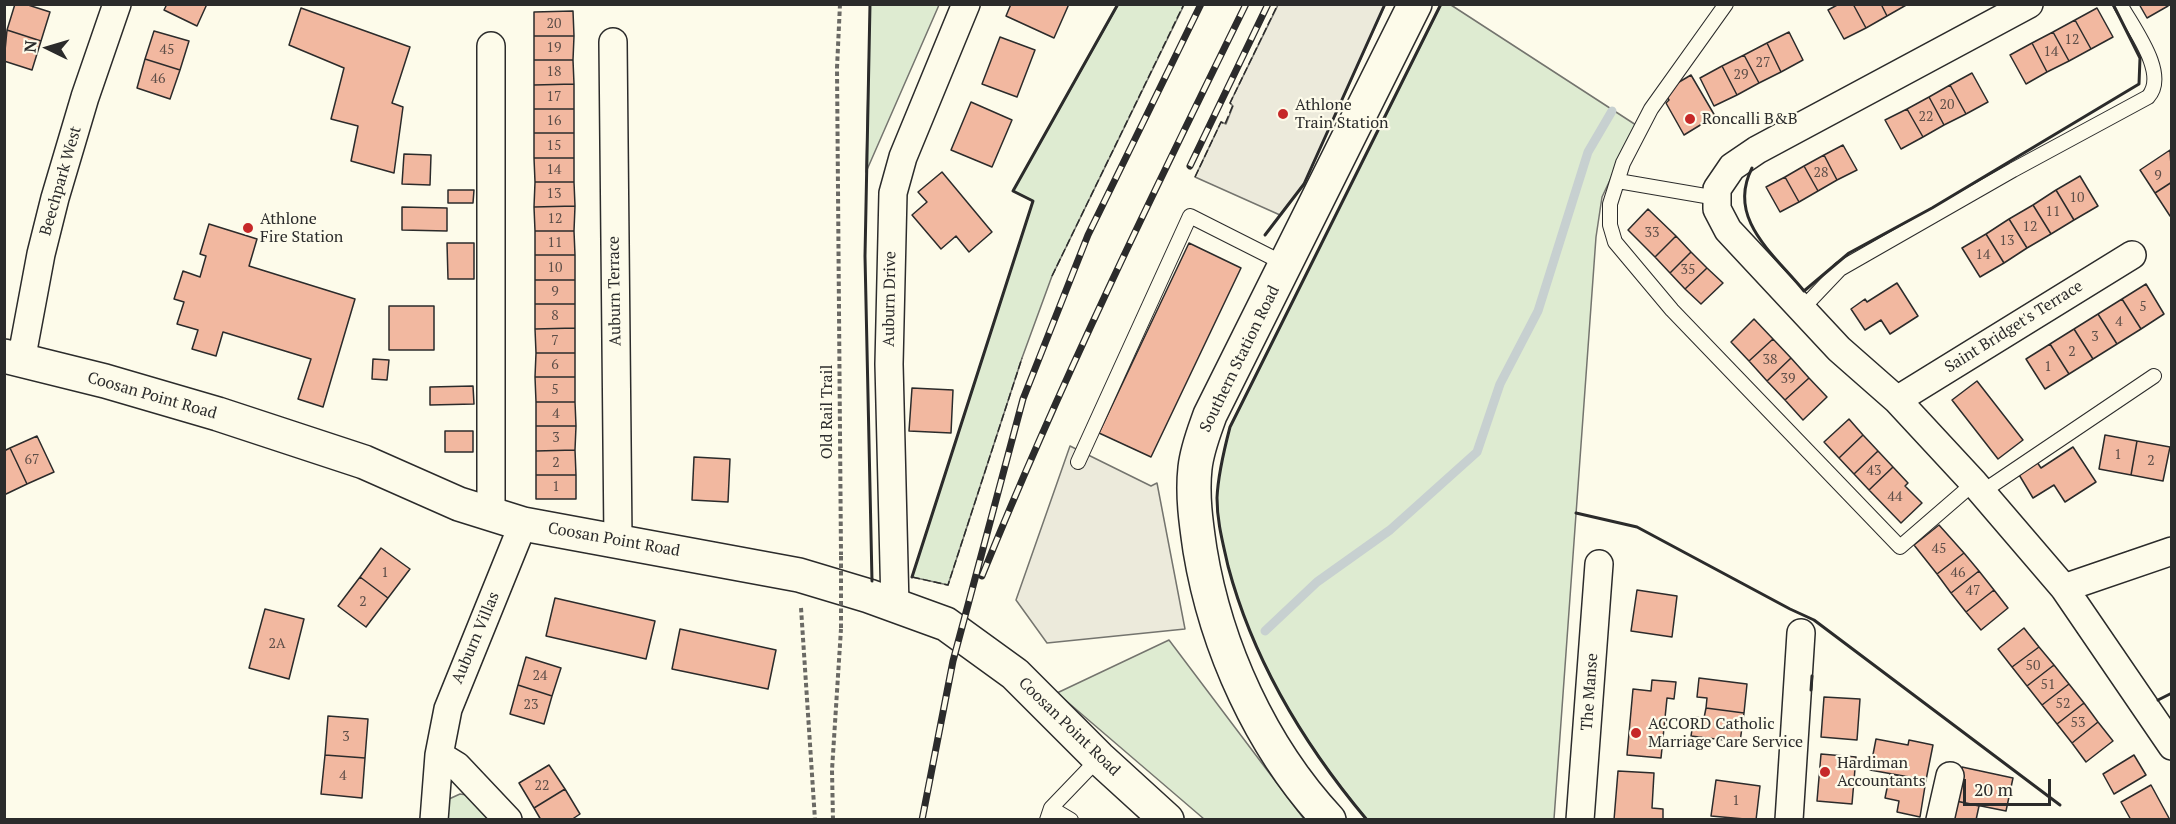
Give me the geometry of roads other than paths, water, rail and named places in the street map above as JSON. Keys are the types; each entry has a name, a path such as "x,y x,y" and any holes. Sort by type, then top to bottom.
{"street":[{"name":"Beechpark West","path":"13,359 55,198 85,97 117,4"},
{"name":"Auburn Drive","path":"895,606 889,364 893,193 903,157 966,4"},
{"name":"Southern Station Road","path":"1329,819 1290,769 1251,706 1234,672 1219,631 1206,584 1194,492 1199,445 1210,415 1415,4"},
{"path":"2029,4 1757,150 1732,167 1722,179 1717,198 1717,209 1728,230 1801,310 1839,350 1897,400 1978,487 2064,588 2172,746"},
{"name":"Auburn Terrace","path":"613,42 618,540"},
{"path":"491,46 491,515"},
{"name":"Saint Bridget's Terrace","path":"1897,400 2132,255"},
{"name":"Coosan Point Road","path":"13,359 173,401 364,462 491,515 523,524 799,575 869,596 951,626 1015,674 1099,758 1167,819"},
{"name":"Auburn Villas","path":"434,819 438,755 455,687 515,548 523,524"},
{"path":"2064,588 2172,551"},
{"name":"The Manse","path":"1580,819 1599,564"},
{"path":"1789,819 1801,633"},
{"path":"438,755 457,766 508,819"},
{"path":"1940,819 1950,776"}],"lane":[{"path":"1726,4 1651,109 1623,163 1610,210 1610,225 1615,242 1672,310 1900,547 1978,487 2154,376"},
{"path":"1801,310 1840,269 2013,170 2148,97 2154,90 2156,76 2152,63 2120,4"},
{"path":"1618,181 1717,198"},
{"path":"1078,462 1190,216 1285,264"},
{"path":"1071,819 1049,814 1099,758"}],"waterway":[{"path":"1265,631 1317,582 1390,530 1477,452 1500,384 1538,311 1588,152 1612,111"}],"railway":[{"path":"922,820 953,661 1023,399 1088,235 1201,4"},
{"path":"982,576 1076,359 1142,217 1246,4"},
{"path":"1190,166 1268,4"}],"place":[{"name":"Athlone Train Station","path":"1283,114"},
{"name":"Roncalli B&B","path":"1690,119"},
{"name":"Athlone Fire Station","path":"248,228"},
{"name":"ACCORD Catholic Marriage Care Service","path":"1636,733"},
{"name":"Hardiman Accountants","path":"1825,772"}]}
